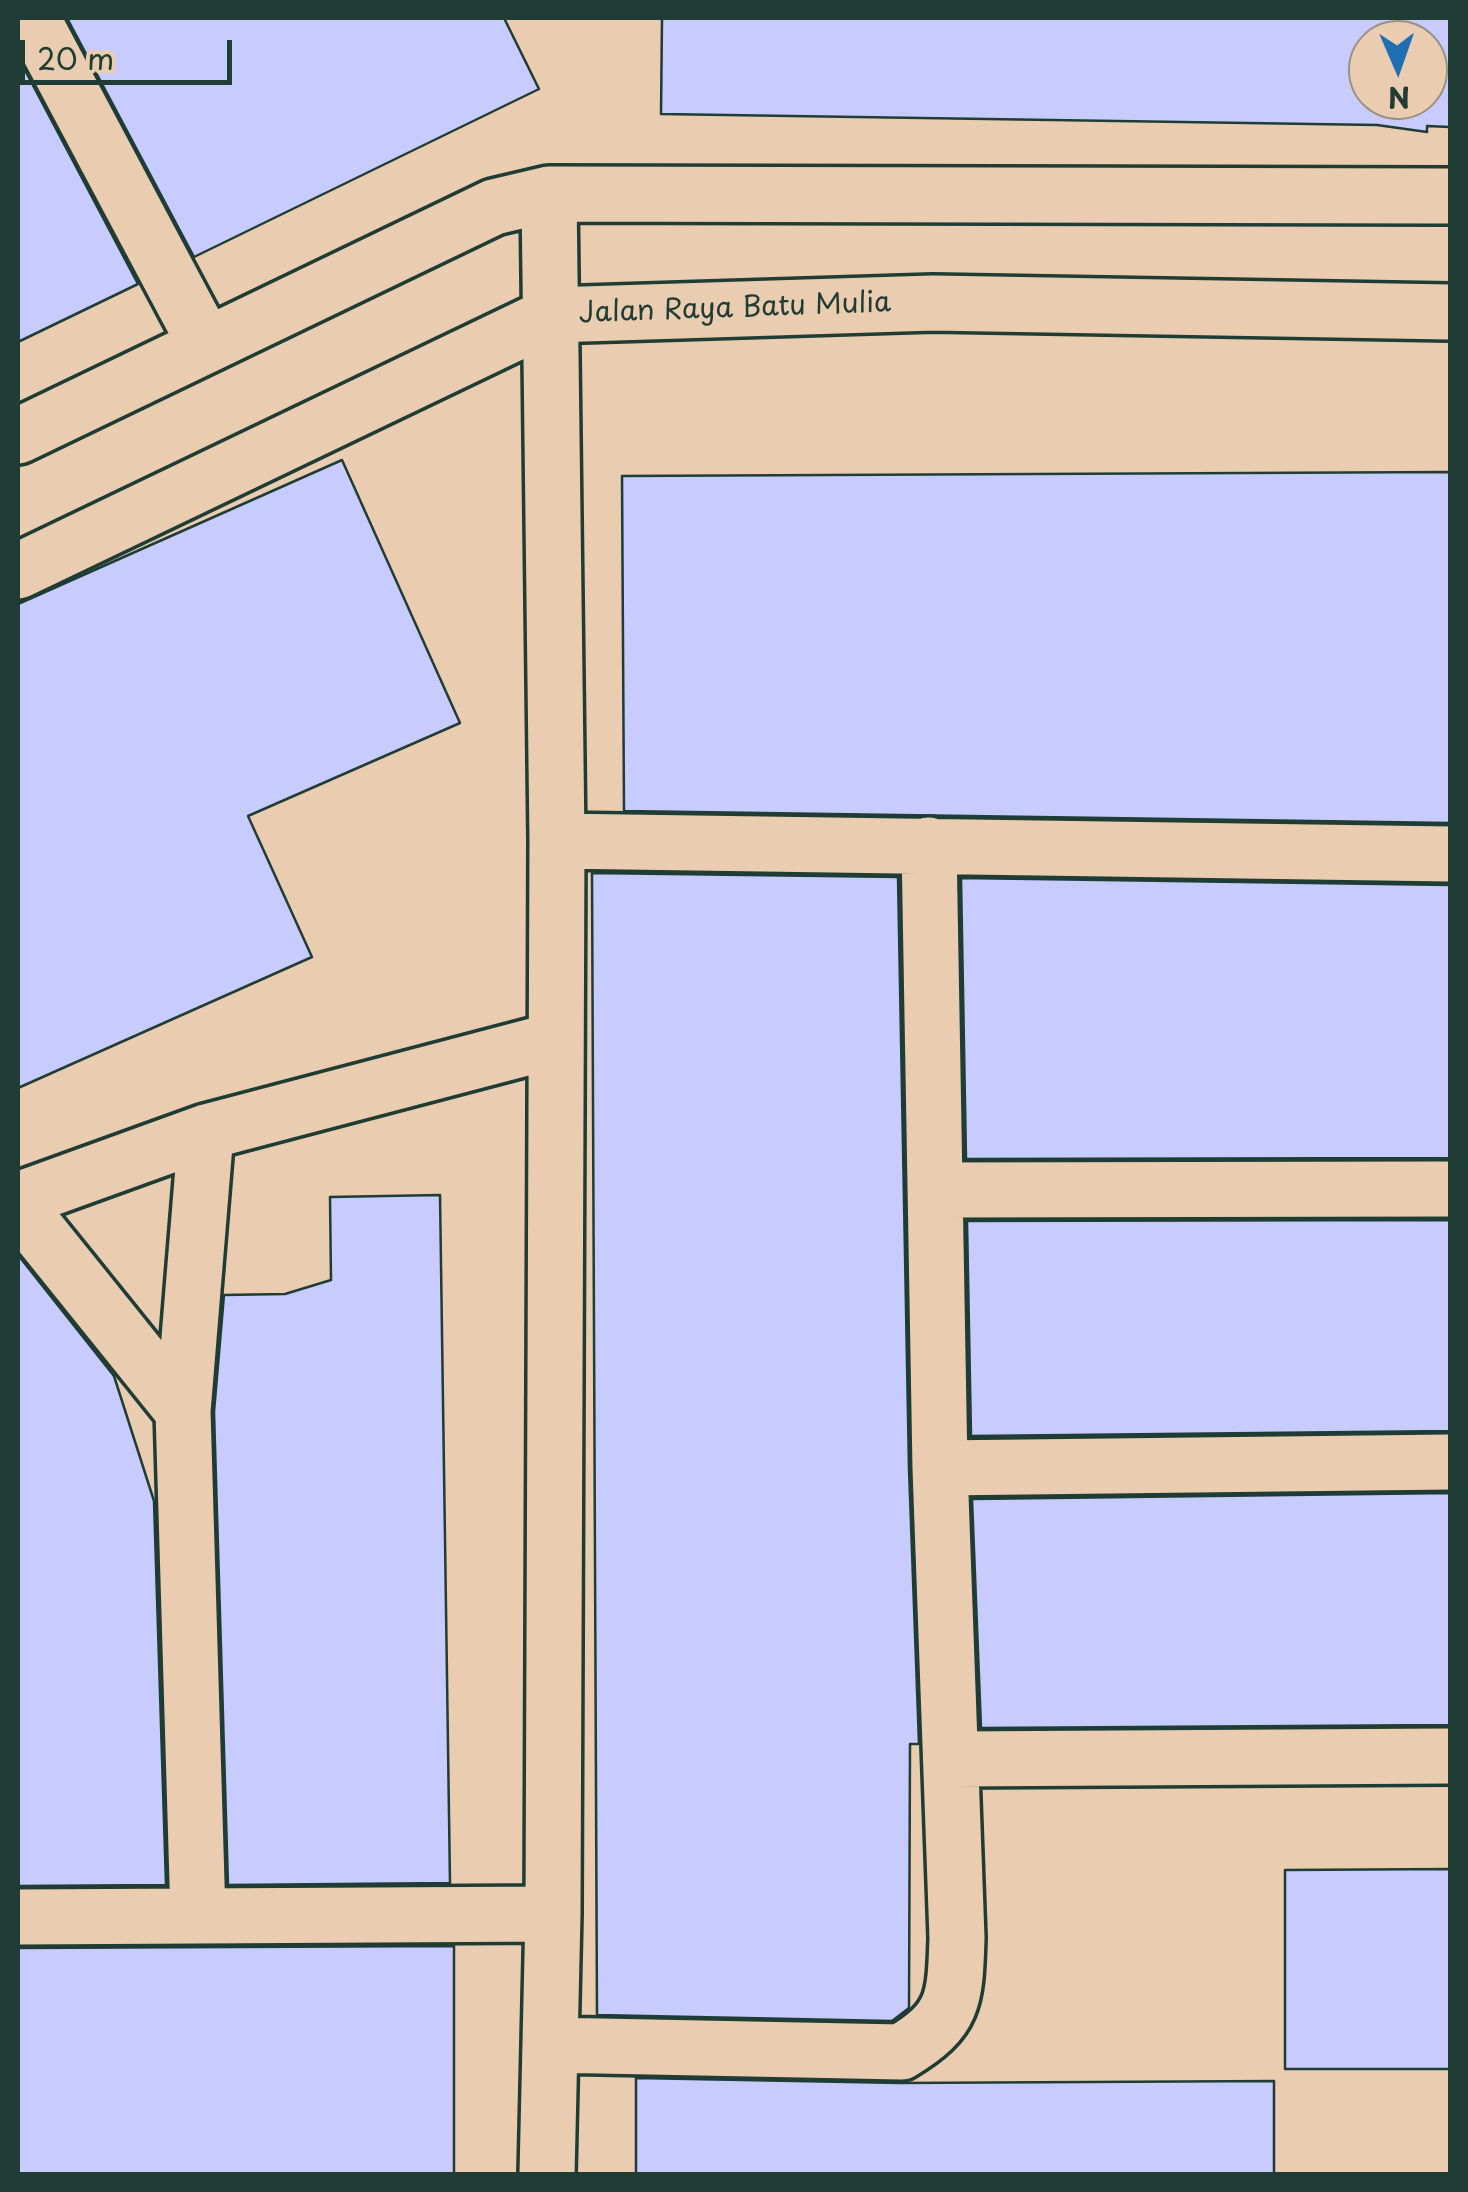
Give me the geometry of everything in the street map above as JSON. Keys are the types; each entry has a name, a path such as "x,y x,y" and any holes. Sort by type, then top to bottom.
{"street":[{"path":"32,18 206,345"},
{"path":"548,2174 554,1914 557,841 549,194"},
{"path":"18,436 494,207 549,194 1450,196"},
{"name":"Jalan Raya Batu Mulia","path":"18,571 552,315 933,303 1450,312"},
{"path":"557,841 1450,854"},
{"path":"550,2044 900,2052 930,2035 945,2016 956,1980 953,1759 940,1468 929,845"},
{"path":"183,1411 18,1203 206,1132 556,1040"},
{"path":"198,1916 183,1411 206,1132"},
{"path":"935,1190 1450,1189"},
{"path":"940,1468 1450,1462"},
{"path":"953,1759 1450,1756"},
{"path":"18,1917 554,1914"}],"building":[{"path":"67,18 504,18 539,89 194,257"},
{"path":"662,18 1450,18 1450,127 1427,126 1427,132 1377,125 661,114"},
{"path":"18,57 138,284 18,342"},
{"path":"342,460 460,723 248,816 312,957 18,1088 18,604"},
{"path":"1450,472 1450,823 624,811 622,476"},
{"path":"592,873 898,877 909,1469 919,1744 910,1744 909,2008 892,2021 597,2015"},
{"path":"961,878 1450,885 1450,1158 966,1159"},
{"path":"440,1195 450,1883 228,1885 214,1412 224,1295 285,1294 331,1280 330,1197"},
{"path":"1450,1220 1450,1431 971,1436 967,1221"},
{"path":"18,1255 114,1376 154,1501 166,1885 18,1886"},
{"path":"1450,1493 1450,1725 981,1728 972,1499"},
{"path":"1450,1869 1450,2069 1285,2069 1285,1870"},
{"path":"454,1946 454,2174 18,2174 18,1948"},
{"path":"636,2078 900,2083 1274,2081 1274,2174 636,2174"}]}
